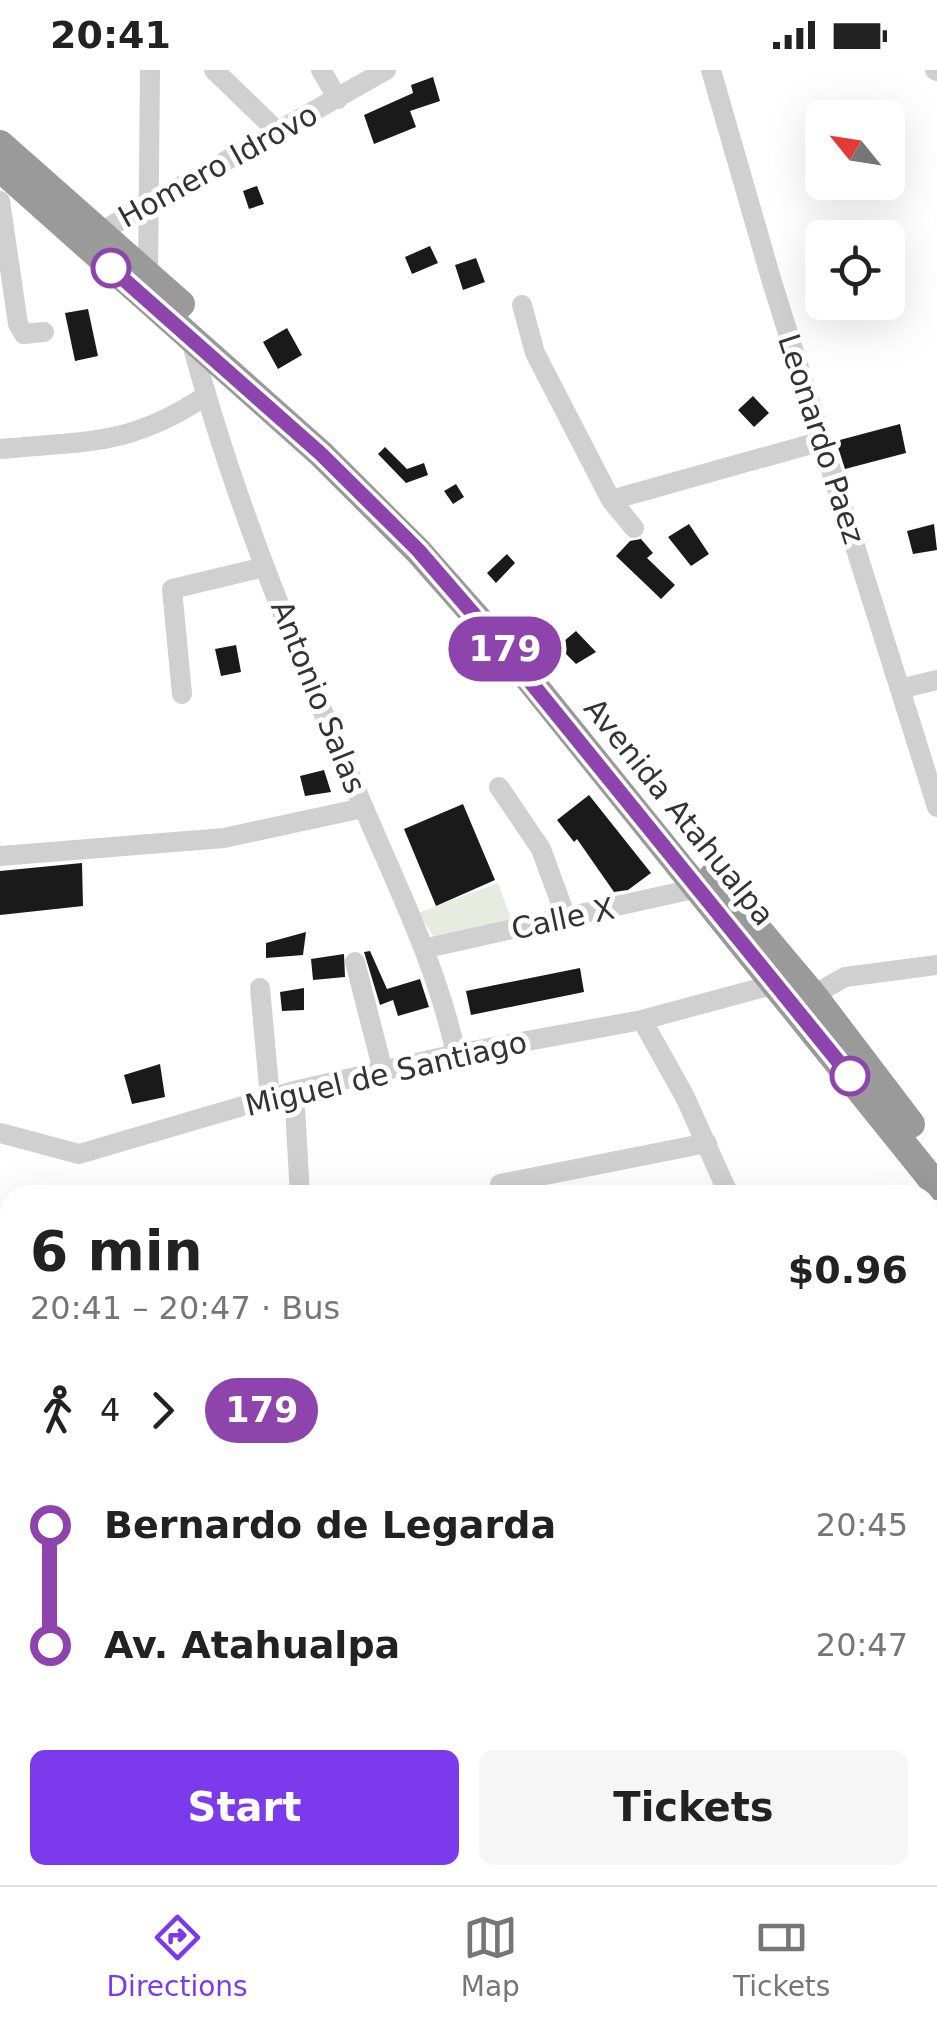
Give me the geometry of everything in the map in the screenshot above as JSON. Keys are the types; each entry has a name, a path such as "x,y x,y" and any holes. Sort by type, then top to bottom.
{"highway":[{"name":"Avenida Atahualpa","path":"0,144 102,231 446,554 813,994 937,1156"},
{"name":"Avenida Atahualpa","path":"0,168 321,454 418,550 508,654 936,1185"}],"street":[{"path":"148,274 150,70"},
{"path":"214,70 279,133"},
{"path":"322,70 338,99"},
{"name":"Homero Idrovo","path":"102,231 386,70"},
{"name":"Leonardo Paez","path":"711,70 937,806"},
{"path":"0,202 18,324 24,334 44,332"},
{"path":"522,304 536,353 611,500 634,528"},
{"name":"Antonio Salas","path":"190,336 206,396 264,567 363,808 427,948 456,1054"},
{"path":"0,449 126,437 163,424 206,396"},
{"path":"611,500 822,441"},
{"path":"182,694 172,589 264,567"},
{"path":"900,689 937,680"},
{"path":"499,787 542,849 567,920"},
{"path":"0,856 224,838 363,808"},
{"name":"Calle X","path":"427,948 698,888"},
{"path":"355,962 382,1071"},
{"path":"813,994 845,977 937,964"},
{"name":"Miguel de Santiago","path":"0,1133 79,1154 294,1091 456,1054 642,1020 776,984"},
{"path":"260,988 270,1098"},
{"path":"642,1020 725,1185"},
{"path":"294,1091 299,1185"},
{"path":"500,1184 707,1143"}],"shaded area":[{"path":"498,883 514,927 436,940 418,913"}],"building":[{"path":"433,77 440,101 410,111 416,127 374,144 364,115 413,93 411,85"},
{"path":"257,186 264,204 249,209 243,191"},
{"path":"430,246 438,263 412,274 405,257"},
{"path":"476,258 485,282 463,290 455,265"},
{"path":"88,309 98,356 75,361 65,313"},
{"path":"287,328 302,355 278,369 263,342"},
{"path":"753,396 769,413 754,427 738,410"},
{"path":"900,424 906,453 845,469 836,441"},
{"path":"385,447 407,469 424,463 428,475 406,483 378,454"},
{"path":"456,484 464,497 453,504 444,491"},
{"path":"689,524 709,554 691,566 668,537"},
{"path":"934,524 937,550 913,554 907,531"},
{"path":"641,539 653,553 647,558 675,585 661,599 616,556 630,541"},
{"path":"507,554 515,563 496,583 487,573"},
{"path":"576,631 596,652 576,664 558,646"},
{"path":"236,645 241,672 221,676 215,649"},
{"path":"324,770 331,792 305,796 300,776"},
{"path":"589,795 651,873 628,890 614,892 577,839 574,842 557,820"},
{"path":"463,804 495,880 436,906 404,829"},
{"path":"82,863 83,906 0,915 0,871"},
{"path":"306,932 303,955 266,958 266,943"},
{"path":"370,951 387,989 420,979 429,1007 398,1016 393,1000 380,1005 364,952"},
{"path":"344,954 345,977 313,980 311,959"},
{"path":"580,968 584,992 471,1015 466,991"},
{"path":"304,988 304,1010 282,1011 280,992"},
{"path":"160,1064 165,1097 132,1104 124,1075"}],"bus line":[{"name":"179","path":"111,268 321,454 418,550 508,654 850,1076"}]}
